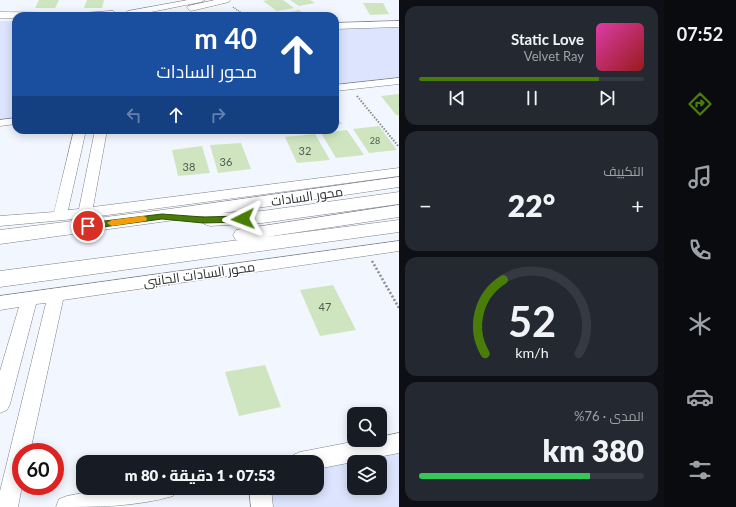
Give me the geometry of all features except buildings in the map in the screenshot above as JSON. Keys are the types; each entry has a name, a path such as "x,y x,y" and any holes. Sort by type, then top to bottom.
{"main road":[{"name":"محور السادات","path":"0,238 399,182"},
{"path":"162,216 203,220 243,219 399,198"},
{"path":"174,256 221,240 269,230 399,211"},
{"path":"0,279 399,226"}],"street":[{"path":"138,12 201,0"},
{"path":"180,12 225,0"},
{"path":"0,16 12,16"},
{"path":"0,22 12,22"},
{"path":"339,26 399,24"},
{"path":"339,87 399,81"},
{"path":"0,123 12,122"},
{"path":"60,216 79,134"},
{"path":"84,213 100,134"},
{"path":"0,221 60,216 399,172"},
{"name":"محور السادات الجانبى","path":"0,303 399,246"},
{"path":"7,507 56,295"},
{"path":"0,404 29,299"},
{"path":"324,457 399,443"},
{"path":"67,507 129,495"},
{"path":"261,495 262,507"}],"path":[{"path":"225,0 241,12"},
{"path":"349,86 399,147"},
{"path":"366,250 399,308"}],"shaded area":[{"path":"0,21 12,21 12,122 0,123"},
{"path":"399,24 399,81 339,88 339,26"},
{"path":"399,443 399,507 262,507 261,495 324,495 324,460 347,455 347,495 387,495 387,455 347,455"}],"slow traffic":[{"path":"112,223 143,219"}],"route":[{"path":"88,226 162,216 203,220 243,219"}]}
